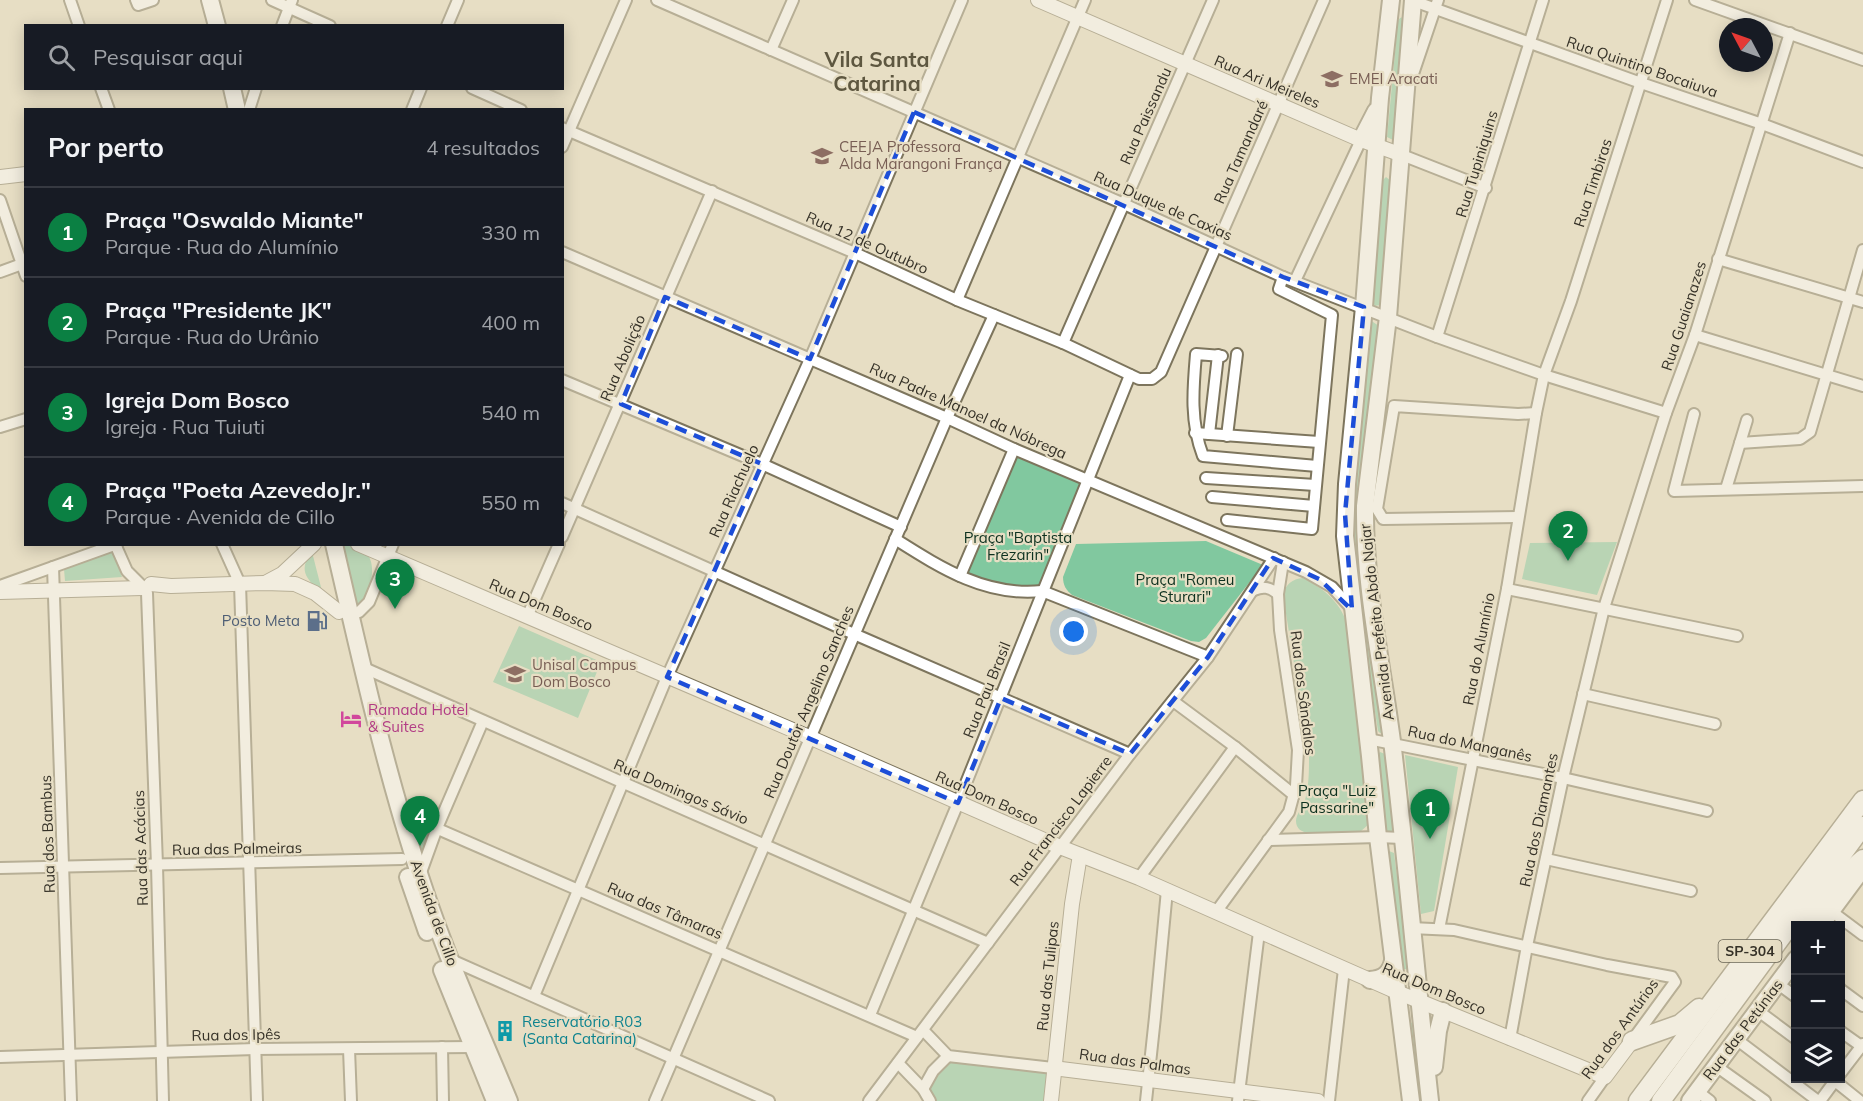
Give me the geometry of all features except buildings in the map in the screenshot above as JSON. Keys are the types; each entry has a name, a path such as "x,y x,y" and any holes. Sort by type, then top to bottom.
{"highway":[{"name":"SP-304","path":"1638,1101 1863,800"},
{"name":"SP-304","path":"1661,1101 1863,826"},
{"path":"1807,921 1839,880 1863,859"},
{"path":"1740,992 1791,940"},
{"path":"1632,1041 1680,1024 1734,973"}],"main road":[{"path":"199,0 205,24"},
{"path":"210,0 216,24"},
{"name":"Rua Ari Meireles","path":"1038,0 1369,143 1402,154"},
{"path":"1369,143 1372,120 1380,98 1391,0"},
{"name":"Avenida Prefeito Abdo Najar","path":"1413,0 1388,317 1365,506 1365,525 1371,596 1392,743 1431,1101"},
{"path":"220,90 225,108"},
{"path":"232,90 237,108"},
{"name":"Avenida Prefeito Abdo Najar","path":"1369,143 1375,172 1365,307 1344,514 1344,537 1411,1101"},
{"path":"1375,172 1385,165 1391,166 1401,174"},
{"path":"0,177 24,174"},
{"name":"Avenida de Cillo","path":"325,546 362,667 420,876 449,959 509,1101"},
{"name":"Avenida de Cillo","path":"334,546 345,613 377,768 402,860 419,911 495,1101"},
{"name":"Rua Dom Bosco","path":"369,546 390,550 527,617 809,737 1060,848 1140,878 1397,992 1605,1077"},
{"path":"265,583 282,574 310,548"},
{"path":"310,548 299,564 299,570 306,584 315,593"},
{"path":"0,588 55,590 295,584 315,593 345,613"},
{"name":"Rua das Tulipas","path":"1051,1101 1072,904 1080,855"},
{"path":"1824,921 1863,868"},
{"path":"1370,980 1386,975 1393,961"},
{"name":"Rua das Petúnias","path":"1699,1098 1716,1066 1791,965"},
{"path":"1431,1101 1437,1040 1443,1011"},
{"name":"Rua dos Antúrios","path":"1605,1077 1632,1041"},
{"name":"Rua das Palmas","path":"1053,1068 1239,1097 1318,1101"}],"street":[{"path":"70,0 78,24"},
{"path":"136,0 138,5 153,0"},
{"path":"272,0 291,4 326,24"},
{"path":"448,24 458,0"},
{"path":"566,129 626,0"},
{"name":"Rua Duque de Caxias","path":"657,0 1124,204 1295,282 1365,307 1437,338 1544,375 1666,413"},
{"path":"771,50 793,0"},
{"name":"Rua Riachuelo","path":"534,996 667,677 810,358 962,0"},
{"path":"957,300 1085,0"},
{"name":"Rua Paissandu","path":"1063,343 1213,0"},
{"name":"Rua Tamandaré","path":"1152,379 1161,372 1324,0"},
{"name":"Rua Quintino Bocaiuva","path":"1413,0 1437,5 1529,44 1762,124 1863,162"},
{"name":"Rua Tupiniquins","path":"1437,338 1486,188 1543,0"},
{"name":"Rua Timbiras","path":"1544,375 1571,300 1666,0"},
{"path":"1695,0 1863,60"},
{"path":"283,24 291,4"},
{"path":"1405,98 1437,5"},
{"name":"Rua Guaianazes","path":"1604,608 1666,413 1695,335 1790,33"},
{"path":"102,90 108,108"},
{"path":"250,108 255,90"},
{"path":"413,108 420,90"},
{"path":"476,90 517,108"},
{"name":"Rua 12 de Outubro","path":"566,129 855,253 957,300 1063,343 1139,379 1152,379"},
{"path":"1295,282 1369,143"},
{"name":"Rua Ari Meireles","path":"1402,154 1486,188"},
{"name":"Rua Abolição","path":"564,533 712,191"},
{"path":"0,200 24,270"},
{"path":"1740,443 1800,439 1810,432 1863,250"},
{"name":"Rua Padre Manoel da Nóbrega","path":"564,253 810,358 1014,449 1306,572 1332,587 1352,610"},
{"path":"1718,259 1863,302"},
{"path":"0,272 22,264"},
{"path":"1227,520 1312,529 1332,315 1279,289 1283,277"},
{"name":"Rua Doutor Angelino Sanches","path":"655,1101 766,844 809,737 994,315"},
{"path":"1695,335 1863,386"},
{"path":"1209,434 1220,356 1196,354 1192,399 1196,434 1203,456 1317,466"},
{"path":"1227,436 1237,354"},
{"name":"Rua Pau Brasil","path":"870,1015 1130,375"},
{"name":"Rua do Alumínio","path":"1439,929 1507,589 1544,375"},
{"path":"564,381 762,464 901,527"},
{"path":"1518,517 1383,519 1377,509 1394,406 1518,414 1536,413"},
{"path":"1694,414 1674,491 1863,486"},
{"path":"0,427 24,420"},
{"path":"1726,489 1747,420"},
{"path":"1196,434 1319,442"},
{"path":"960,576 1014,449"},
{"path":"1206,478 1316,485"},
{"path":"1212,497 1314,506"},
{"path":"564,504 1130,754"},
{"path":"895,539 960,576 1000,591 1027,593 1042,591 1208,657"},
{"path":"0,588 113,546"},
{"path":"116,546 123,564 141,588"},
{"path":"223,546 240,584 257,1101"},
{"path":"527,617 558,546"},
{"path":"345,613 359,612 369,602 390,550"},
{"name":"Rua Francisco Lapierre","path":"869,1101 1130,754 1208,657 1254,590 1278,560"},
{"name":"Rua dos Sândalos","path":"1216,912 1289,812 1294,795 1298,750 1280,630 1278,560"},
{"name":"Rua dos Bambus","path":"54,567 71,1101"},
{"path":"1254,590 1264,587 1278,590 1291,574 1306,572"},
{"name":"Rua das Acácias","path":"141,588 158,865 163,1101"},
{"path":"1507,589 1737,636"},
{"name":"Rua dos Diamantes","path":"1510,1039 1527,946 1563,778 1604,608"},
{"name":"Rua Domingos Sávio","path":"362,667 988,944"},
{"path":"1583,694 1715,724"},
{"path":"1173,701 1294,795"},
{"path":"420,876 437,828 483,721"},
{"name":"Rua do Manganês","path":"1368,739 1563,778 1707,811"},
{"path":"1140,878 1235,747"},
{"name":"Rua das Tâmaras","path":"401,813 870,1015 920,1034"},
{"path":"1268,840 1402,838"},
{"path":"1546,859 1691,891"},
{"name":"Rua das Palmeiras","path":"0,868 402,860"},
{"path":"1146,1101 1167,890"},
{"path":"1831,911 1863,935"},
{"path":"1411,928 1481,935 1527,946"},
{"path":"1239,1097 1241,1065 1248,1030 1260,932"},
{"name":"Rua dos Antúrios","path":"1527,946 1607,965 1672,977 1674,982 1672,986 1632,1041"},
{"path":"449,959 769,1101"},
{"path":"1329,1101 1344,969"},
{"path":"462,991 473,974 481,973"},
{"path":"1777,983 1791,993"},
{"path":"1845,993 1863,1006"},
{"path":"1757,1010 1791,1035"},
{"path":"920,1034 948,1056 933,1071 923,1089"},
{"path":"1845,1034 1862,1045 1845,1068"},
{"path":"1736,1039 1819,1101 1833,1083"},
{"path":"442,1047 443,1101"},
{"name":"Rua dos Ipês","path":"0,1057 255,1049 472,1047"},
{"path":"349,1049 351,1101"},
{"name":"Rua das Palmas","path":"948,1056 1053,1068"},
{"path":"898,1063 923,1089 930,1101"},
{"path":"1716,1066 1765,1101"},
{"name":"Rua dos Antúrios","path":"1588,1101 1605,1077"},
{"path":"1845,1083 1860,1101"}],"highlighted area":[{"path":"914,112 1283,277 1364,307 1345,514 1352,610 1319,579 1273,558 1208,657 1130,754 1001,698 958,803 667,677 762,464 621,404 665,297 810,359"}],"green space":[{"path":"1403,17 1406,19 1397,142 1387,137 1398,21"},
{"path":"1386,177 1392,182 1382,302 1375,306 1371,300 1382,181"},
{"path":"1370,320 1379,326 1360,521 1384,732 1380,733 1360,614 1351,524"},
{"name":"Praça \"Baptista Frezarin\"","path":"1017,455 1083,481 1039,587 1001,587 967,575"},
{"name":"Praça \"Romeu Sturari\"","path":"1206,541 1263,565 1206,638 1199,642 1191,641 1072,595 1064,585 1063,577 1076,544"},
{"path":"1617,542 1597,595 1522,579 1530,543"},
{"path":"337,546 361,549 370,558 372,565 368,594 361,603 353,607"},
{"path":"113,551 122,577 65,581 64,569"},
{"path":"312,552 323,595 306,575 305,565"},
{"name":"Praça \"Luiz Passarine\"","path":"1303,578 1330,596 1340,608 1347,623 1370,823 1360,832 1308,833 1300,830 1296,824 1306,795 1309,757 1283,595 1290,583"},
{"path":"519,626 601,662 578,718 493,682"},
{"path":"1380,752 1385,754 1394,829 1392,832 1386,829 1378,755"},
{"path":"1405,755 1458,767 1434,911 1421,914"},
{"path":"407,822 432,829 418,862"},
{"path":"1389,851 1394,853 1397,876 1403,894 1412,970 1404,969"},
{"path":"1409,1022 1416,1024 1423,1101 1417,1101"},
{"path":"948,1056 1053,1068 1050,1101 932,1101 931,1083"}],"place":[{"name":"EMEI Aracati","path":"1332,79"},
{"name":"CEEJA Professora Alda Marangoni França","path":"822,156"},
{"name":"Praça \"Presidente JK\"","path":"1568,561"},
{"name":"Igreja Dom Bosco","path":"395,609"},
{"name":"Posto Meta","path":"317,621"},
{"name":"Unisal Campus Dom Bosco","path":"515,674"},
{"name":"Ramada Hotel & Suites","path":"351,719"},
{"name":"Praça \"Oswaldo Miante\"","path":"1430,839"},
{"name":"Praça \"Poeta AzevedoJr.\"","path":"420,846"},
{"name":"Reservatório R03 (Santa Catarina)","path":"505,1031"}],"district":[{"name":"Vila Santa Catarina","path":"877,72"}]}
